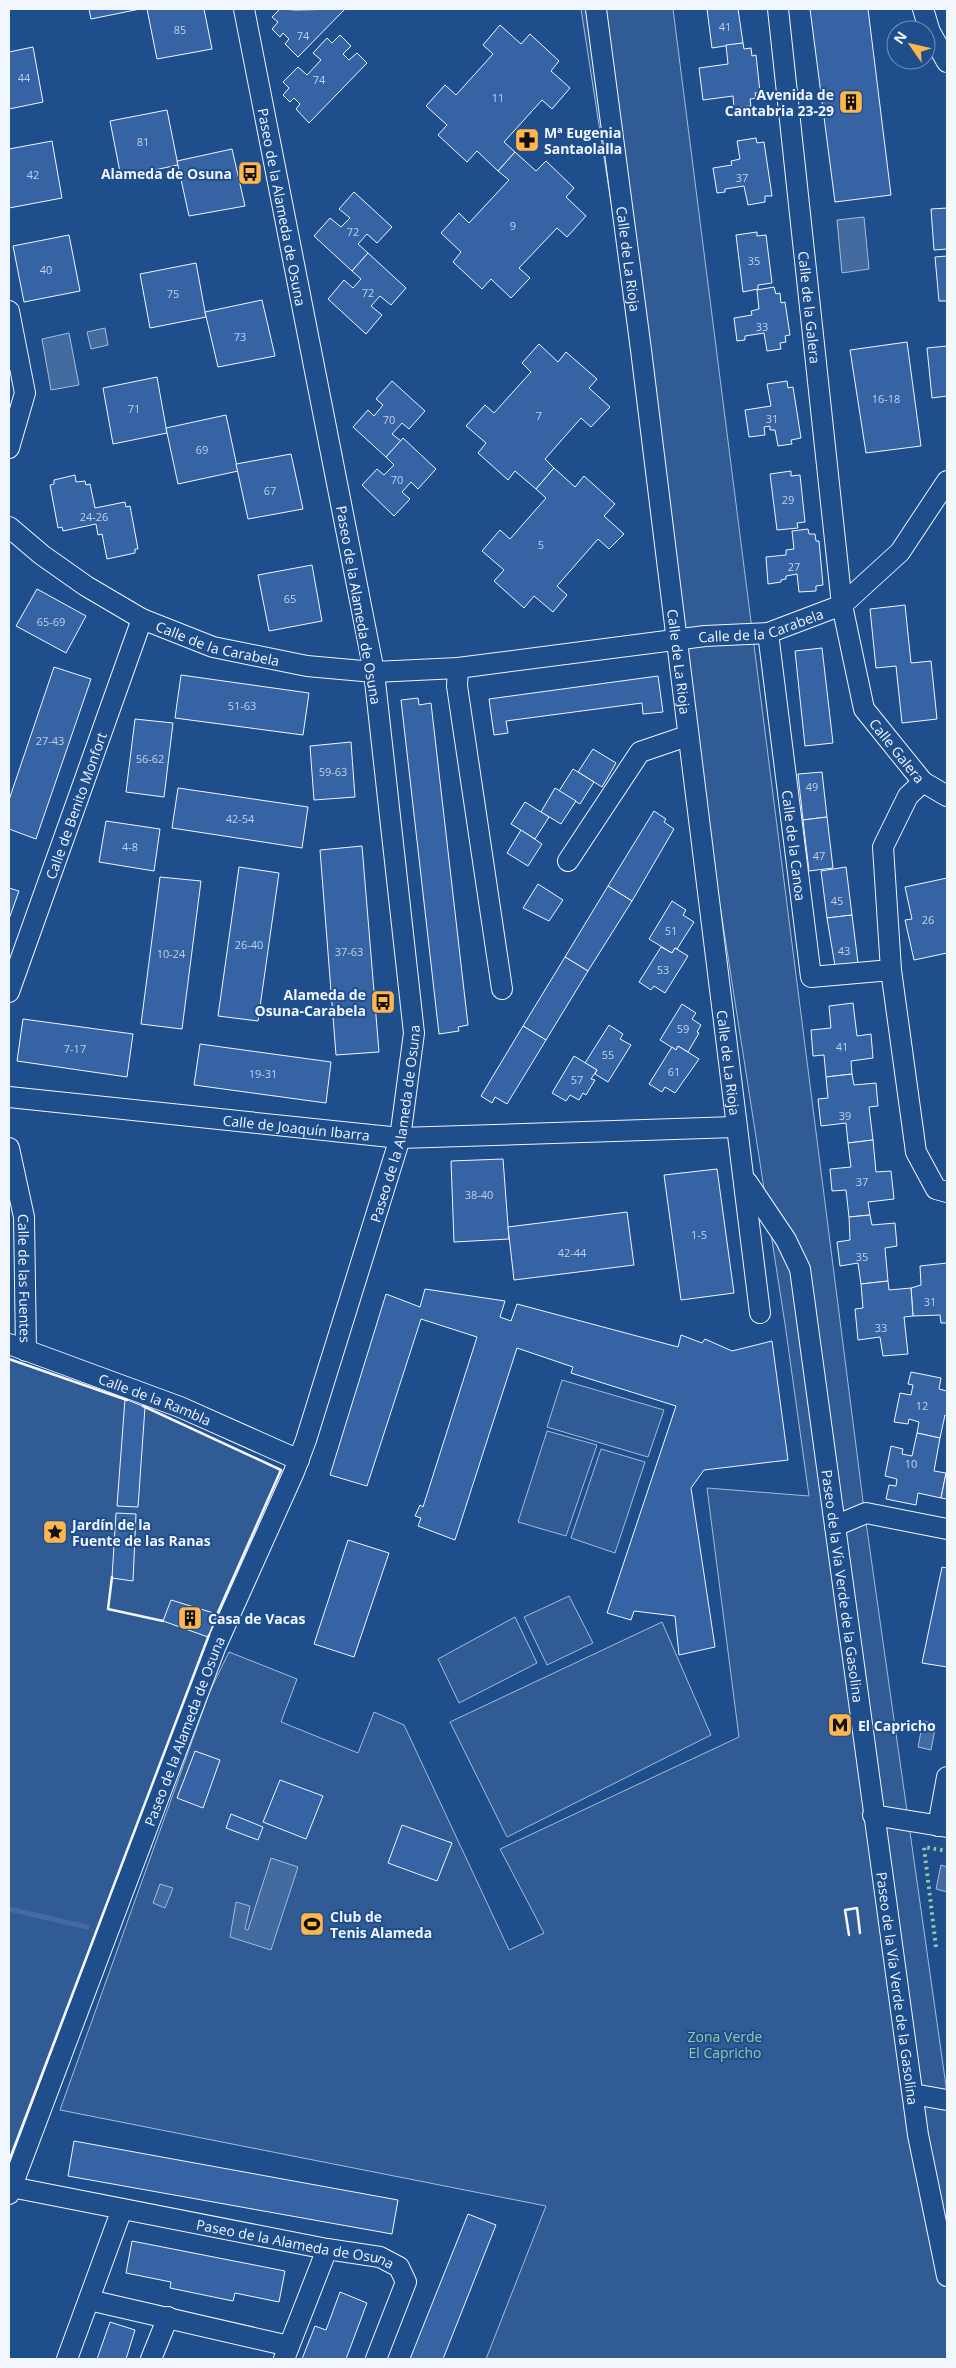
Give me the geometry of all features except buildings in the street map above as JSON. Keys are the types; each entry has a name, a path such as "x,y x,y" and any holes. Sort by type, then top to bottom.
{"street":[{"name":"Paseo de la Alameda de Osuna","path":"244,9 374,672 414,1033 400,1138 298,1460 215,1648 10,2190 122,2209 327,2249 380,2257 399,2266 406,2282 376,2359"},
{"name":"Calle de La Rioja","path":"596,9 642,359 687,736 715,947 735,1127 744,1178 760,1313"},
{"name":"Calle de la Galera","path":"778,9 842,605"},
{"path":"923,9 930,32 947,62"},
{"path":"9,311 25,393 9,448"},
{"name":"Calle de la Carabela","path":"9,526 42,555 86,586 142,618 213,647 307,666 374,672 458,668 676,640 768,633 842,605 900,552 947,481"},
{"name":"Calle Galera","path":"842,605 864,709 923,782 947,796"},
{"name":"Calle de Benito Monfort","path":"9,992 142,618"},
{"name":"Calle de la Canoa","path":"768,633 811,977 891,970"},
{"path":"458,668 457,686 502,989"},
{"path":"568,861 640,752 687,736"},
{"path":"923,782 908,796 883,847 891,970 916,1152 936,1189 947,1192"},
{"name":"Calle de Joaquín Ibarra","path":"9,1096 400,1138 735,1127"},
{"name":"Calle de las Fuentes","path":"9,1148 24,1217 18,1347"},
{"name":"Paseo de la Vía Verde de la Gasolina","path":"744,1178 786,1240 800,1269 918,2135 947,2276"},
{"name":"Calle de la Rambla","path":"18,1347 180,1407 298,1460"},
{"path":"835,1526 866,1513 947,1529"},
{"path":"873,1815 943,1827 947,1777"},
{"path":"913,2094 947,2100"},
{"path":"67,2359 122,2209"},
{"path":"89,2300 168,2317 287,2352 327,2249"},
{"path":"151,2359 168,2317"}],"green space":[{"name":"Zona Verde El Capricho","path":"581,9 673,9 863,1501 947,2093 947,2359 486,2359 546,2206 60,2110 210,1691 229,1652 297,1679 281,1722 358,1753 374,1712 404,1725 509,1950 544,1933 500,1849 739,1737 707,1488 809,1496 785,1324"},
{"path":"9,1359 140,1405 281,1470 208,1637 9,2161"},
{"path":"562,1380 664,1410 648,1457 547,1427"},
{"path":"547,1431 597,1445 566,1536 518,1522"},
{"path":"601,1449 645,1462 615,1553 571,1538"},
{"path":"569,1596 593,1643 547,1665 524,1617"},
{"path":"515,1617 537,1663 459,1703 438,1659"},
{"path":"662,1622 711,1735 507,1837 450,1722"}],"shaded area":[{"path":"864,217 869,269 842,273 837,220"},
{"path":"105,328 108,345 91,349 87,332"},
{"path":"69,333 79,385 51,390 42,339"},
{"path":"923,1721 936,1724 931,1750 918,1747"},
{"path":"271,1858 298,1867 271,1950 230,1937 236,1902 250,1906 245,1929 248,1930"},
{"path":"941,1865 947,1867 947,1892 936,1889"},
{"path":"160,1884 173,1888 165,1908 153,1903"}],"waterway":[{"path":"9,1909 87,1927"}],"hedge":[{"path":"936,1947 924,1847 947,1851"}],"wall":[{"path":"9,1359 127,1400"},
{"path":"143,1406 281,1470 216,1617"},
{"path":"112,1577 108,1609 163,1621"},
{"path":"9,2161 209,1635"},
{"path":"849,1935 845,1910 857,1908 860,1933"}],"place":[{"name":"Avenida de Cantabria 23-29","path":"851,102"},
{"name":"Mª Eugenia Santaolalla","path":"527,140"},
{"name":"Alameda de Osuna","path":"250,173"},
{"name":"Alameda de Osuna-Carabela","path":"383,1002"},
{"name":"Jardín de la Fuente de las Ranas","path":"55,1532"},
{"name":"Casa de Vacas","path":"190,1618"},
{"name":"El Capricho","path":"840,1725"},
{"name":"Club de Tenis Alameda","path":"312,1924"}]}
